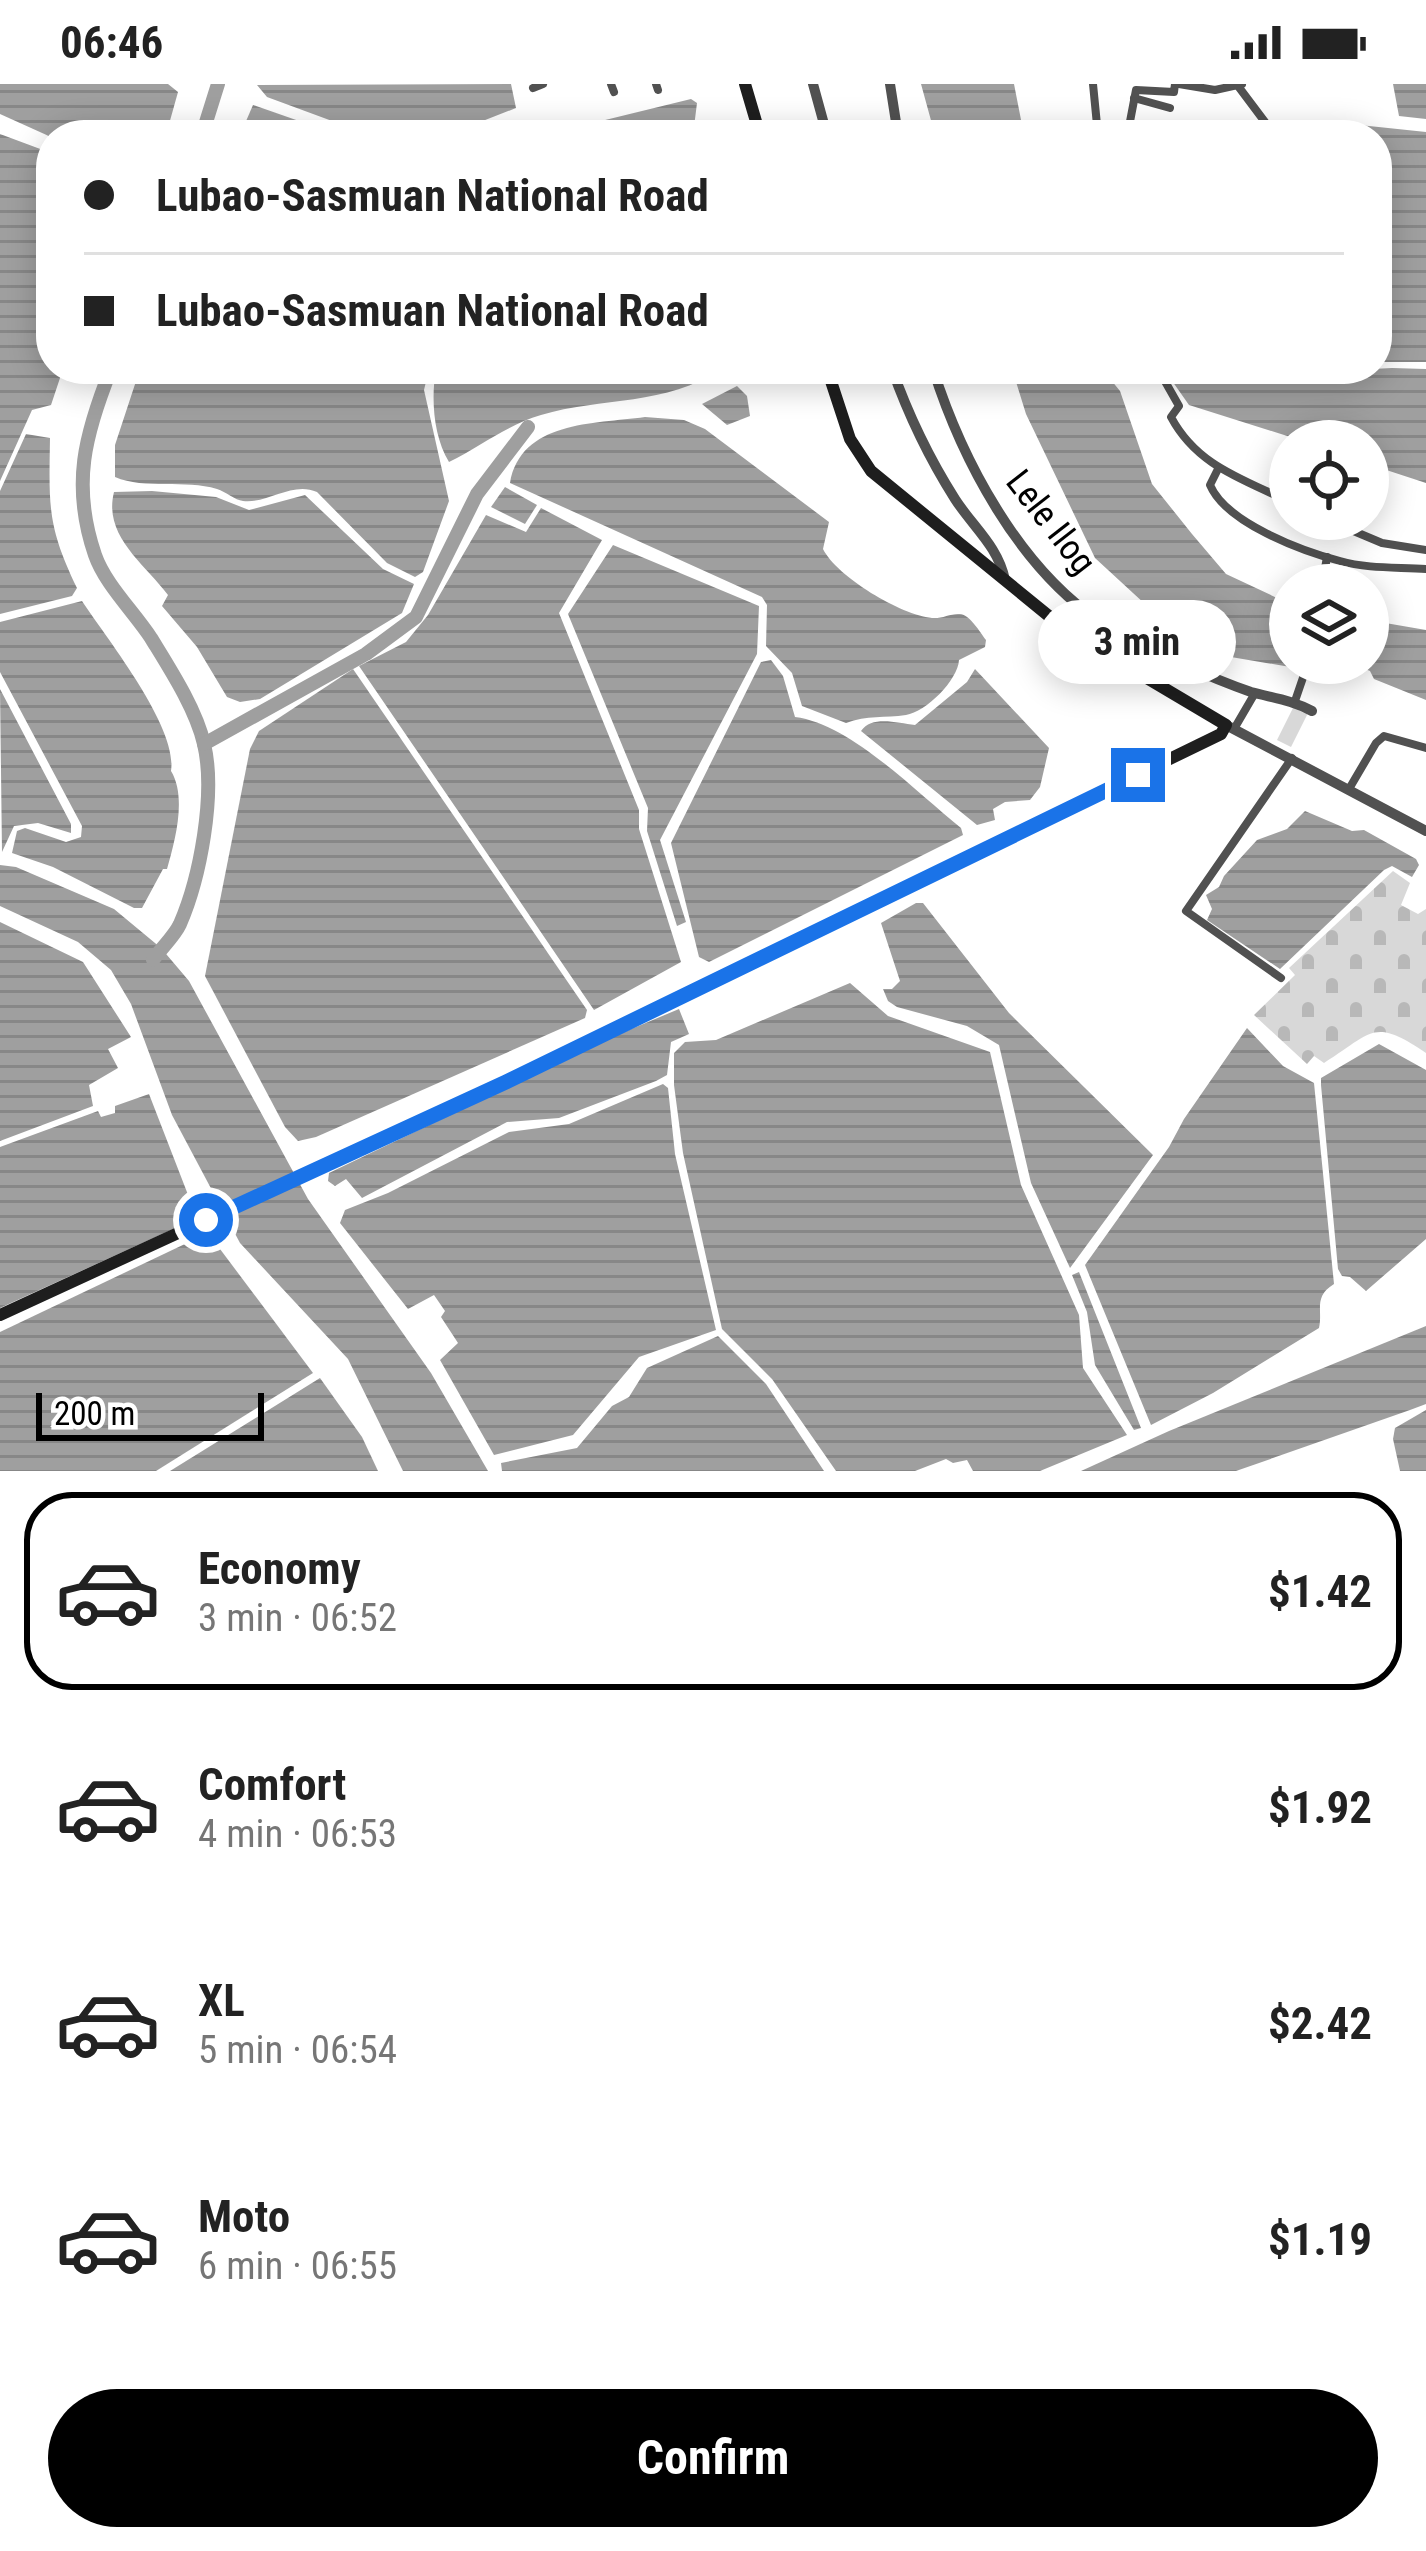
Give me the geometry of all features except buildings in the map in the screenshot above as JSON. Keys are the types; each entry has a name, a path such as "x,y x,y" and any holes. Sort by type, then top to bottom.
{"main road":[{"path":"746,84 756,120"},
{"path":"0,1315 336,1162 1174,759 1230,727 1095,650 871,471 850,439 831,384"}],"street":[{"path":"532,88 543,84"},
{"path":"813,84 823,120"},
{"path":"890,84 896,120"},
{"path":"1093,84 1097,120"},
{"path":"1136,91 1174,92 1177,84 1216,90 1240,85 1264,120"},
{"path":"1136,91 1170,108"},
{"path":"899,384 933,460 957,502 991,544 1005,580"},
{"name":"Lele Ilog","path":"938,384 953,430 976,473 1013,531 1073,601 1137,642 1255,693 1295,701 1312,711"},
{"path":"1167,384 1179,406 1172,417 1192,449 1218,469 1269,492"},
{"path":"1218,469 1210,485 1224,507 1288,543 1379,568 1426,569"},
{"path":"1375,540 1426,550"},
{"path":"1326,564 1328,556"},
{"path":"1295,701 1301,684"},
{"path":"1255,693 1230,727 1426,831"},
{"path":"1349,789 1384,736 1426,748"},
{"path":"1281,978 1186,911 1292,758"}],"green space":[{"path":"1294,706 1308,713 1291,747 1277,740"},
{"path":"1393,871 1410,883 1401,905 1418,914 1426,909 1426,1053 1383,1032 1364,1037 1324,1063 1314,1056 1307,1064 1254,1015 1295,975 1289,968"}],"shaded area":[{"path":"0,84 168,84 178,92 170,120 36,120 36,130 0,114"},
{"path":"511,84 516,108 485,120 329,120 267,97 257,85"},
{"path":"921,84 1014,84 1021,120 931,120"},
{"path":"1393,84 1426,84 1426,119 1399,116"},
{"path":"691,99 697,103 695,120 605,120"},
{"path":"253,105 296,120 246,120"},
{"path":"1392,128 1426,132 1426,362 1392,362"},
{"path":"0,134 36,147 36,384 58,384 51,405 32,410 0,481"},
{"path":"1392,368 1426,369 1426,483 1389,471 1389,420 1269,420 1269,430 1189,405 1174,384 1392,384"},
{"path":"135,384 425,384 449,501 423,572 415,577 387,563 317,492 298,489 243,501 205,486 127,481 115,477 115,445"},
{"path":"435,384 692,384 529,419 449,462 440,441"},
{"path":"1017,384 1114,384 1152,484 1226,574 1269,594 1269,663 1231,657 1171,628 1095,558 1026,414"},
{"path":"737,386 747,396 750,416 727,425 702,404"},
{"path":"645,417 684,420 705,429 829,522 823,549 855,582 919,615 964,615 986,640 985,647 959,660 947,685 914,713 846,723 802,706 792,673 766,646 767,605 762,597 510,483 528,448 544,437 582,425"},
{"path":"26,434 50,438 52,515 77,588 72,596 0,614 0,491"},
{"path":"505,487 537,505 525,524 491,507"},
{"path":"114,492 216,497 249,510 305,495 383,569 414,584 402,613 260,699 240,702 227,697 197,647 162,606 168,595 128,548 114,522"},
{"path":"541,508 602,540 559,613 639,810 639,829 681,962 594,1010 359,666 406,642 428,615 486,515 526,532"},
{"path":"613,545 759,606 757,654 660,840 686,922 677,926 647,831 648,808 568,614"},
{"path":"82,601 153,708 164,731 176,782 178,819 167,869 142,908 12,853 17,831 25,828 66,842 81,837 82,826 0,672 0,622"},
{"path":"1389,624 1426,630 1426,700 1386,684"},
{"path":"771,660 783,676 795,717 816,722 861,746 961,828 963,835 709,962 699,957 671,843 761,662"},
{"path":"353,669 587,1010 585,1018 298,1141 285,1127 205,976 250,749 259,731"},
{"path":"975,669 1049,748 1040,787 1030,800 1005,802 993,809 995,820 977,825 861,731 878,722 915,725 967,682"},
{"path":"0,689 71,824 71,833 38,823 14,826 2,852"},
{"path":"1305,811 1352,831 1364,830 1419,865 1412,877 1392,866 1384,870 1280,969 1207,920 1212,909 1206,895 1219,887 1257,840 1287,829"},
{"path":"0,865 16,867 114,909 161,948 189,981 308,1199 431,1373 488,1471 403,1471 348,1359 240,1243 172,1115 131,1004 111,970 78,942 0,906"},
{"path":"923,903 1009,1013 1153,1155 1070,1268 1031,1183 999,1045 967,1026 888,1001 883,989 892,989 900,981 881,923"},
{"path":"0,922 83,962 131,1037 108,1049 118,1068 89,1085 93,1106 0,1141"},
{"path":"850,983 888,1016 990,1052 1021,1185 1079,1315 1083,1368 1127,1435 1040,1471 973,1471 967,1460 953,1463 946,1459 915,1471 836,1471 772,1379 722,1329 683,1153 674,1053 685,1042 716,1040"},
{"path":"679,1009 689,1034 671,1042 667,1075 656,1081 559,1118 507,1122 362,1198 346,1179 335,1186 328,1181 329,1173"},
{"path":"1247,1028 1283,1066 1314,1083 1334,1284 1321,1299 1319,1328 1151,1425 1085,1265"},
{"path":"1379,1044 1426,1070 1426,1239 1366,1291 1338,1269 1321,1078"},
{"path":"663,1084 668,1088 675,1154 716,1330 639,1357 573,1435 494,1455 440,1360 458,1343 441,1317 445,1311 434,1295 408,1309 340,1223 345,1210 509,1132 569,1124"},
{"path":"149,1094 197,1218 0,1308 0,1147 98,1111 101,1117 115,1113 115,1106"},
{"path":"208,1233 313,1373 156,1471 0,1471 0,1332"},
{"path":"1079,1272 1141,1428 1134,1430 1095,1365 1087,1312 1072,1275"},
{"path":"1426,1326 1426,1404 1236,1471 1081,1471 1169,1431"},
{"path":"718,1336 766,1384 824,1471 502,1471 501,1463 577,1448 612,1406 629,1397 647,1368"},
{"path":"320,1378 362,1437 378,1471 170,1471"},
{"path":"1426,1410 1426,1471 1400,1471 1395,1428"}],"waterway":[{"path":"207,120 218,84"},
{"path":"106,384 84,460 88,530 106,577 151,638 189,703 207,764 207,811 194,884 177,929 153,960"},
{"path":"204,744 366,654 416,617 477,494 528,427"}],"route":[{"path":"206,1220 506,1082 1138,775"}]}
